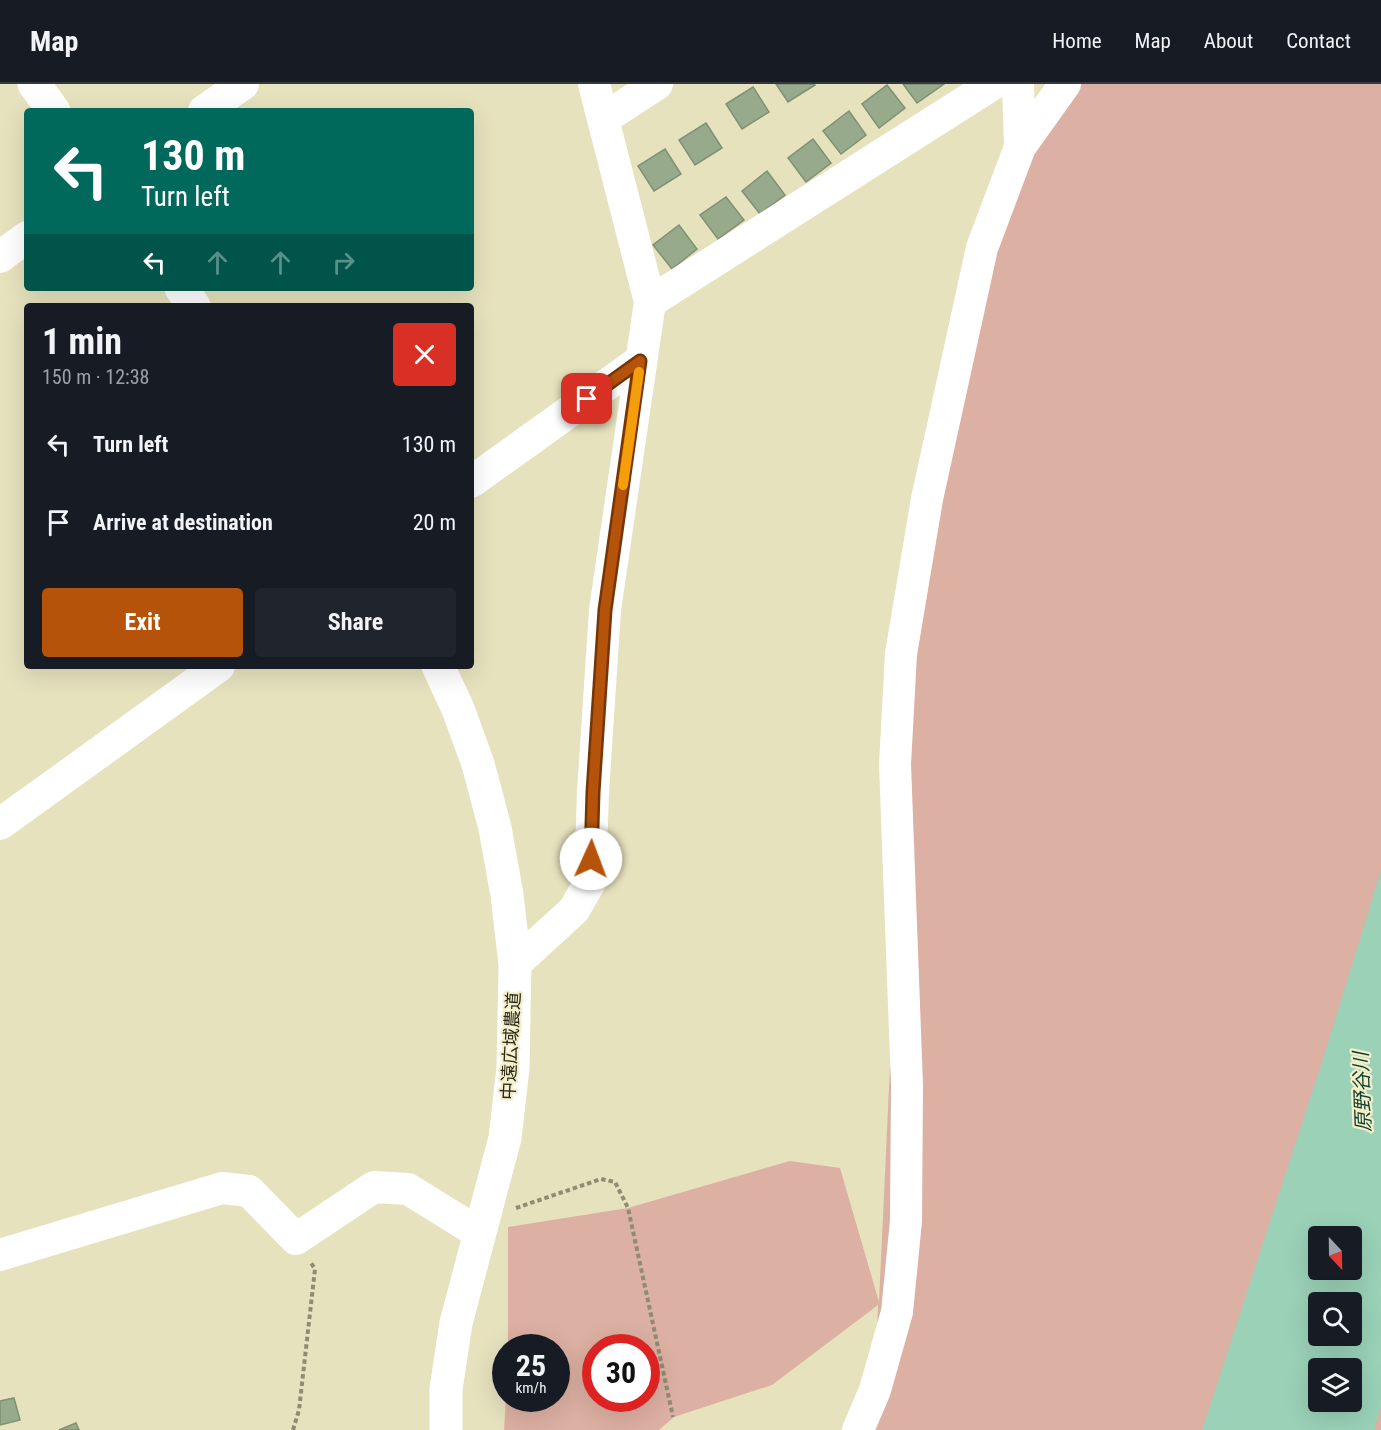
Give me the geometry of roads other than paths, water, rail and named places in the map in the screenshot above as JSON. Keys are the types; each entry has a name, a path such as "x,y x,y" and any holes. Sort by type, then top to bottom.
{"street":[{"path":"34,84 52,108"},
{"path":"208,108 243,84"},
{"path":"515,964 574,910 590,882 593,792 605,610 650,302 594,84"},
{"path":"603,119 657,84"},
{"path":"650,302 993,84"},
{"path":"1018,84 1020,147"},
{"path":"858,1430 875,1390 897,1312 906,1221 907,1085 895,764 900,654 927,499 982,248 1020,147 1065,84"},
{"path":"0,257 24,239"},
{"path":"474,480 640,361"},
{"path":"0,824 215,669"},
{"name":"中遠広域農道","path":"439,669 458,710 478,764 495,828 507,895 515,964 513,1068 505,1138 456,1323 446,1389 446,1430"},
{"path":"0,1255 222,1188 249,1191 296,1239 374,1187 408,1189 481,1226"}],"water":[{"name":"原野谷川","path":"1381,870 1381,1407 1374,1430 1202,1430 1323,1059"}]}
